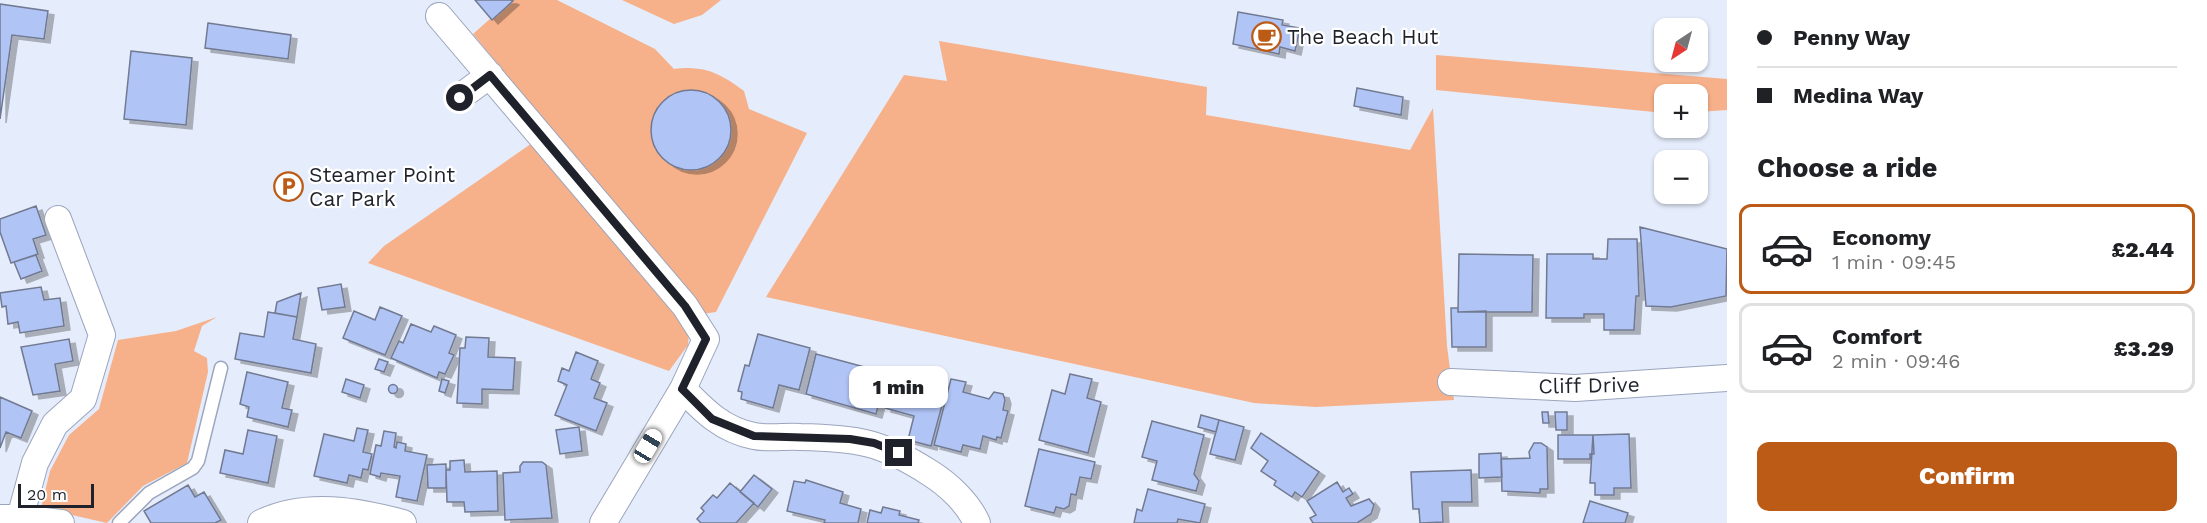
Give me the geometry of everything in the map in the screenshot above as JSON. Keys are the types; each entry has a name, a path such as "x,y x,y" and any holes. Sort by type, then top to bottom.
{"street":[{"path":"439,16 700,326 706,339 682,389 603,523"},
{"path":"460,98 490,75"},
{"path":"58,219 102,334 83,399 55,424 10,518 61,523"},
{"name":"Cliff Drive","path":"1451,382 1575,388 1727,378"},
{"path":"682,389 712,419 754,436 850,439 874,443 899,453 939,479 972,513 977,523"},
{"path":"261,523 314,510 364,512 403,523"}],"lane":[{"path":"119,523 149,493 193,468 198,461 221,368"}],"shaded area":[{"path":"511,0 557,0 655,49 674,69 703,69 727,79 744,91 749,109 807,133 716,312 702,314 473,34"},
{"path":"622,0 721,0 702,15 674,24"},
{"path":"939,41 1207,87 1206,115 1410,150 1433,108 1447,346 1454,400 1316,407 1254,403 766,297 904,75 947,81"},
{"path":"1436,55 1727,79 1727,110 1708,111 1708,84 1654,84 1654,112 1436,90"},
{"path":"535,141 689,332 688,345 669,371 368,263 384,246"},
{"path":"217,317 202,326 194,351 207,358 208,372 187,463 143,486 107,523 41,508 50,471 69,435 99,409 118,340 176,331"}],"building":[{"path":"475,0 511,0 513,1 492,20"},
{"path":"0,4 48,11 44,39 12,35 0,119"},
{"name":"The Beach Hut","path":"1238,12 1283,20 1282,25 1300,28 1295,51 1280,47 1279,54 1233,44"},
{"path":"208,23 291,35 288,59 205,48"},
{"path":"131,51 192,58 186,125 124,119"},
{"path":"1357,88 1403,97 1401,115 1354,106"},
{"path":"691,90 706,93 719,102 728,115 731,130 728,145 719,158 706,167 691,170 676,167 663,158 654,145 651,130 654,115 663,102 676,93"},
{"path":"36,206 46,235 33,239 38,254 11,263 0,232 0,219"},
{"path":"1640,227 1727,249 1726,296 1671,307 1646,306"},
{"path":"1608,239 1637,239 1639,296 1636,296 1634,330 1604,330 1604,314 1584,314 1584,318 1546,318 1547,254 1593,254 1593,259 1607,259"},
{"path":"1459,254 1533,255 1532,312 1458,312"},
{"path":"36,255 42,271 21,279 14,262"},
{"path":"341,284 345,307 322,310 318,288"},
{"path":"41,287 44,300 60,298 64,326 20,333 18,322 8,324 6,306 2,307 0,293"},
{"path":"301,293 297,317 275,313 277,302"},
{"path":"380,307 402,316 385,355 343,338 354,311 375,320"},
{"path":"1451,308 1458,308 1458,312 1486,311 1486,347 1452,347"},
{"path":"268,312 297,317 293,339 316,344 311,373 235,359 240,333 264,337"},
{"path":"411,324 431,332 434,326 456,335 449,353 454,355 445,374 439,372 437,378 391,358 399,341 403,343"},
{"path":"758,334 810,348 799,390 779,385 773,408 741,399 742,392 738,391 745,365 749,366"},
{"path":"466,337 489,338 488,357 515,358 513,390 482,389 482,404 457,403 460,348 465,348"},
{"path":"69,339 73,361 55,364 60,391 33,395 21,347"},
{"path":"576,352 598,361 591,379 600,383 594,398 607,403 596,431 555,415 567,385 558,381 562,368 569,371"},
{"path":"816,354 887,373 876,414 806,394"},
{"path":"379,359 388,362 384,372 375,369"},
{"path":"247,372 288,382 282,408 292,410 288,427 247,417 249,407 240,404"},
{"path":"894,374 922,382 920,388 945,394 931,446 908,440 914,416 885,408"},
{"path":"1070,374 1092,379 1087,398 1101,402 1088,453 1039,440 1052,390 1065,394"},
{"path":"346,379 364,385 360,398 342,392"},
{"path":"442,379 449,381 445,393 439,391"},
{"path":"951,379 966,382 963,392 989,399 994,392 1003,394 1005,400 1003,410 1008,411 1001,438 997,437 996,440 983,436 980,449 963,445 961,452 934,445"},
{"path":"393,385 397,389 393,393 389,389"},
{"path":"0,397 32,411 21,438 6,432 0,448"},
{"path":"1542,412 1548,412 1549,423 1543,423"},
{"path":"1555,412 1567,412 1567,430 1556,430"},
{"path":"1201,415 1219,420 1216,432 1198,427"},
{"path":"1219,420 1244,427 1235,460 1210,454"},
{"path":"1152,421 1204,435 1194,474 1199,481 1196,491 1152,480 1157,461 1142,457"},
{"path":"579,427 582,451 560,454 556,430"},
{"path":"357,428 368,430 363,452 372,454 368,470 363,469 361,478 349,475 347,483 314,476 324,434 354,441"},
{"path":"248,430 277,436 268,483 220,473 225,450 243,454"},
{"path":"384,431 396,433 394,447 396,448 397,442 406,444 405,451 427,455 417,501 396,497 400,476 381,473 380,477 370,474 376,445 381,446"},
{"path":"1261,433 1319,472 1302,497 1295,492 1292,497 1274,485 1276,481 1261,471 1268,461 1251,448"},
{"path":"1629,434 1631,488 1614,488 1614,495 1595,495 1595,483 1590,483 1593,435"},
{"path":"1558,435 1593,435 1594,454 1590,454 1590,459 1558,459"},
{"path":"1534,443 1541,443 1547,447 1548,489 1540,489 1540,493 1502,491 1501,459 1530,458 1529,452"},
{"path":"1039,449 1095,462 1091,479 1080,477 1076,495 1071,494 1069,506 1064,509 1056,507 1054,513 1025,506"},
{"path":"1501,453 1502,477 1479,478 1479,454"},
{"path":"464,460 465,472 497,471 498,511 465,512 464,502 447,502 446,470 450,470 450,461"},
{"path":"523,462 542,462 546,465 552,518 505,520 503,473 520,472"},
{"path":"446,464 446,488 428,488 427,465"},
{"path":"1471,470 1472,502 1442,502 1443,522 1420,523 1419,509 1413,509 1411,472"},
{"path":"754,475 772,489 758,507 740,492"},
{"path":"806,480 843,492 840,503 861,509 858,523 824,523 825,520 787,511 794,481 805,483"},
{"path":"1337,482 1343,492 1349,488 1353,494 1346,498 1351,506 1369,499 1374,505 1371,514 1357,523 1313,523 1310,518 1316,515 1307,501"},
{"path":"730,483 754,503 736,523 701,523 697,519 704,511 701,508 713,495 717,498"},
{"path":"188,485 195,497 204,492 221,520 215,523 151,523 144,511"},
{"path":"1148,489 1205,504 1200,523 1178,519 1177,523 1134,523 1137,509 1142,511"},
{"path":"1590,501 1628,513 1625,523 1583,523"},
{"path":"883,507 900,511 899,515 919,520 918,523 867,523 870,510 881,513"}],"place":[{"name":"The Beach Hut","path":"1266,36"},
{"name":"Steamer Point Car Park","path":"288,186"}],"route":[{"path":"460,98 490,75 685,306 700,326 706,339 682,389 712,419 754,436 850,439 874,443 899,453"}]}
